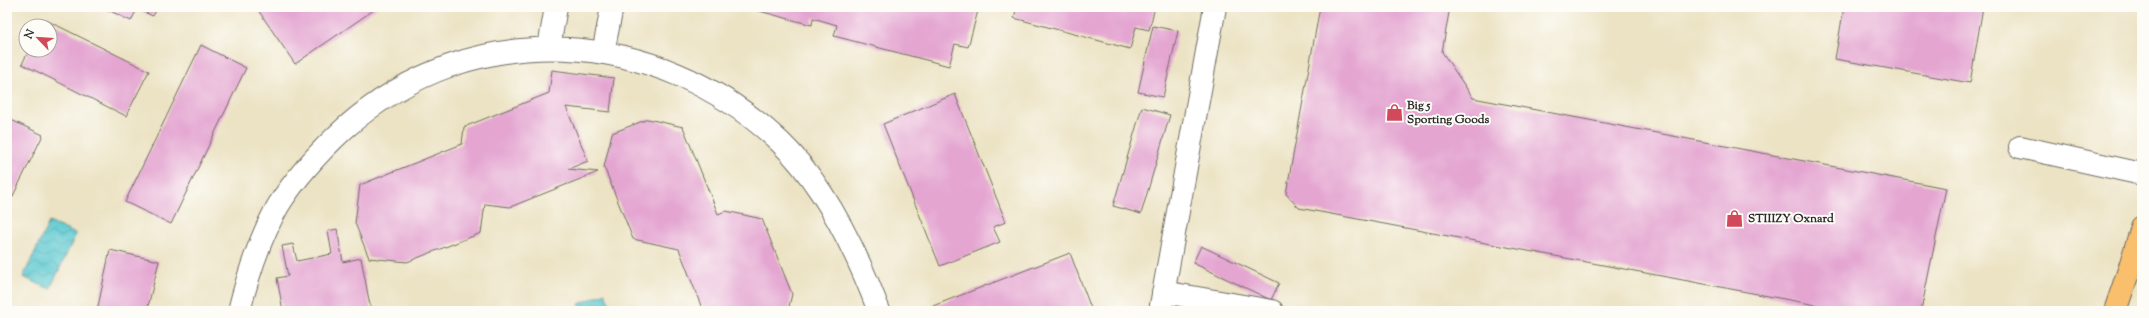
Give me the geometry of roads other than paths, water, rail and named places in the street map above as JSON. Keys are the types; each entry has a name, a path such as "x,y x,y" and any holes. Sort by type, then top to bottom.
{"main road":[{"path":"2115,311 2142,227"}],"lane":[{"path":"549,47 556,7"},
{"path":"603,54 612,7"},
{"path":"1215,7 1161,301 1272,311"},
{"path":"239,311 247,278 261,241 279,206 301,174 327,145 355,119 386,95 421,77 458,62 497,52 549,47 603,54 649,63 686,77 720,95 752,117 781,143 807,172 828,204 879,311"},
{"path":"2020,147 2142,174"}],"water":[{"path":"49,222 76,234 50,289 23,277"},
{"path":"605,293 613,311 582,311 579,304"}],"place":[{"name":"Big 5 Sporting Goods","path":"1394,113"},
{"name":"STIIIZY Oxnard","path":"1735,219"}]}
